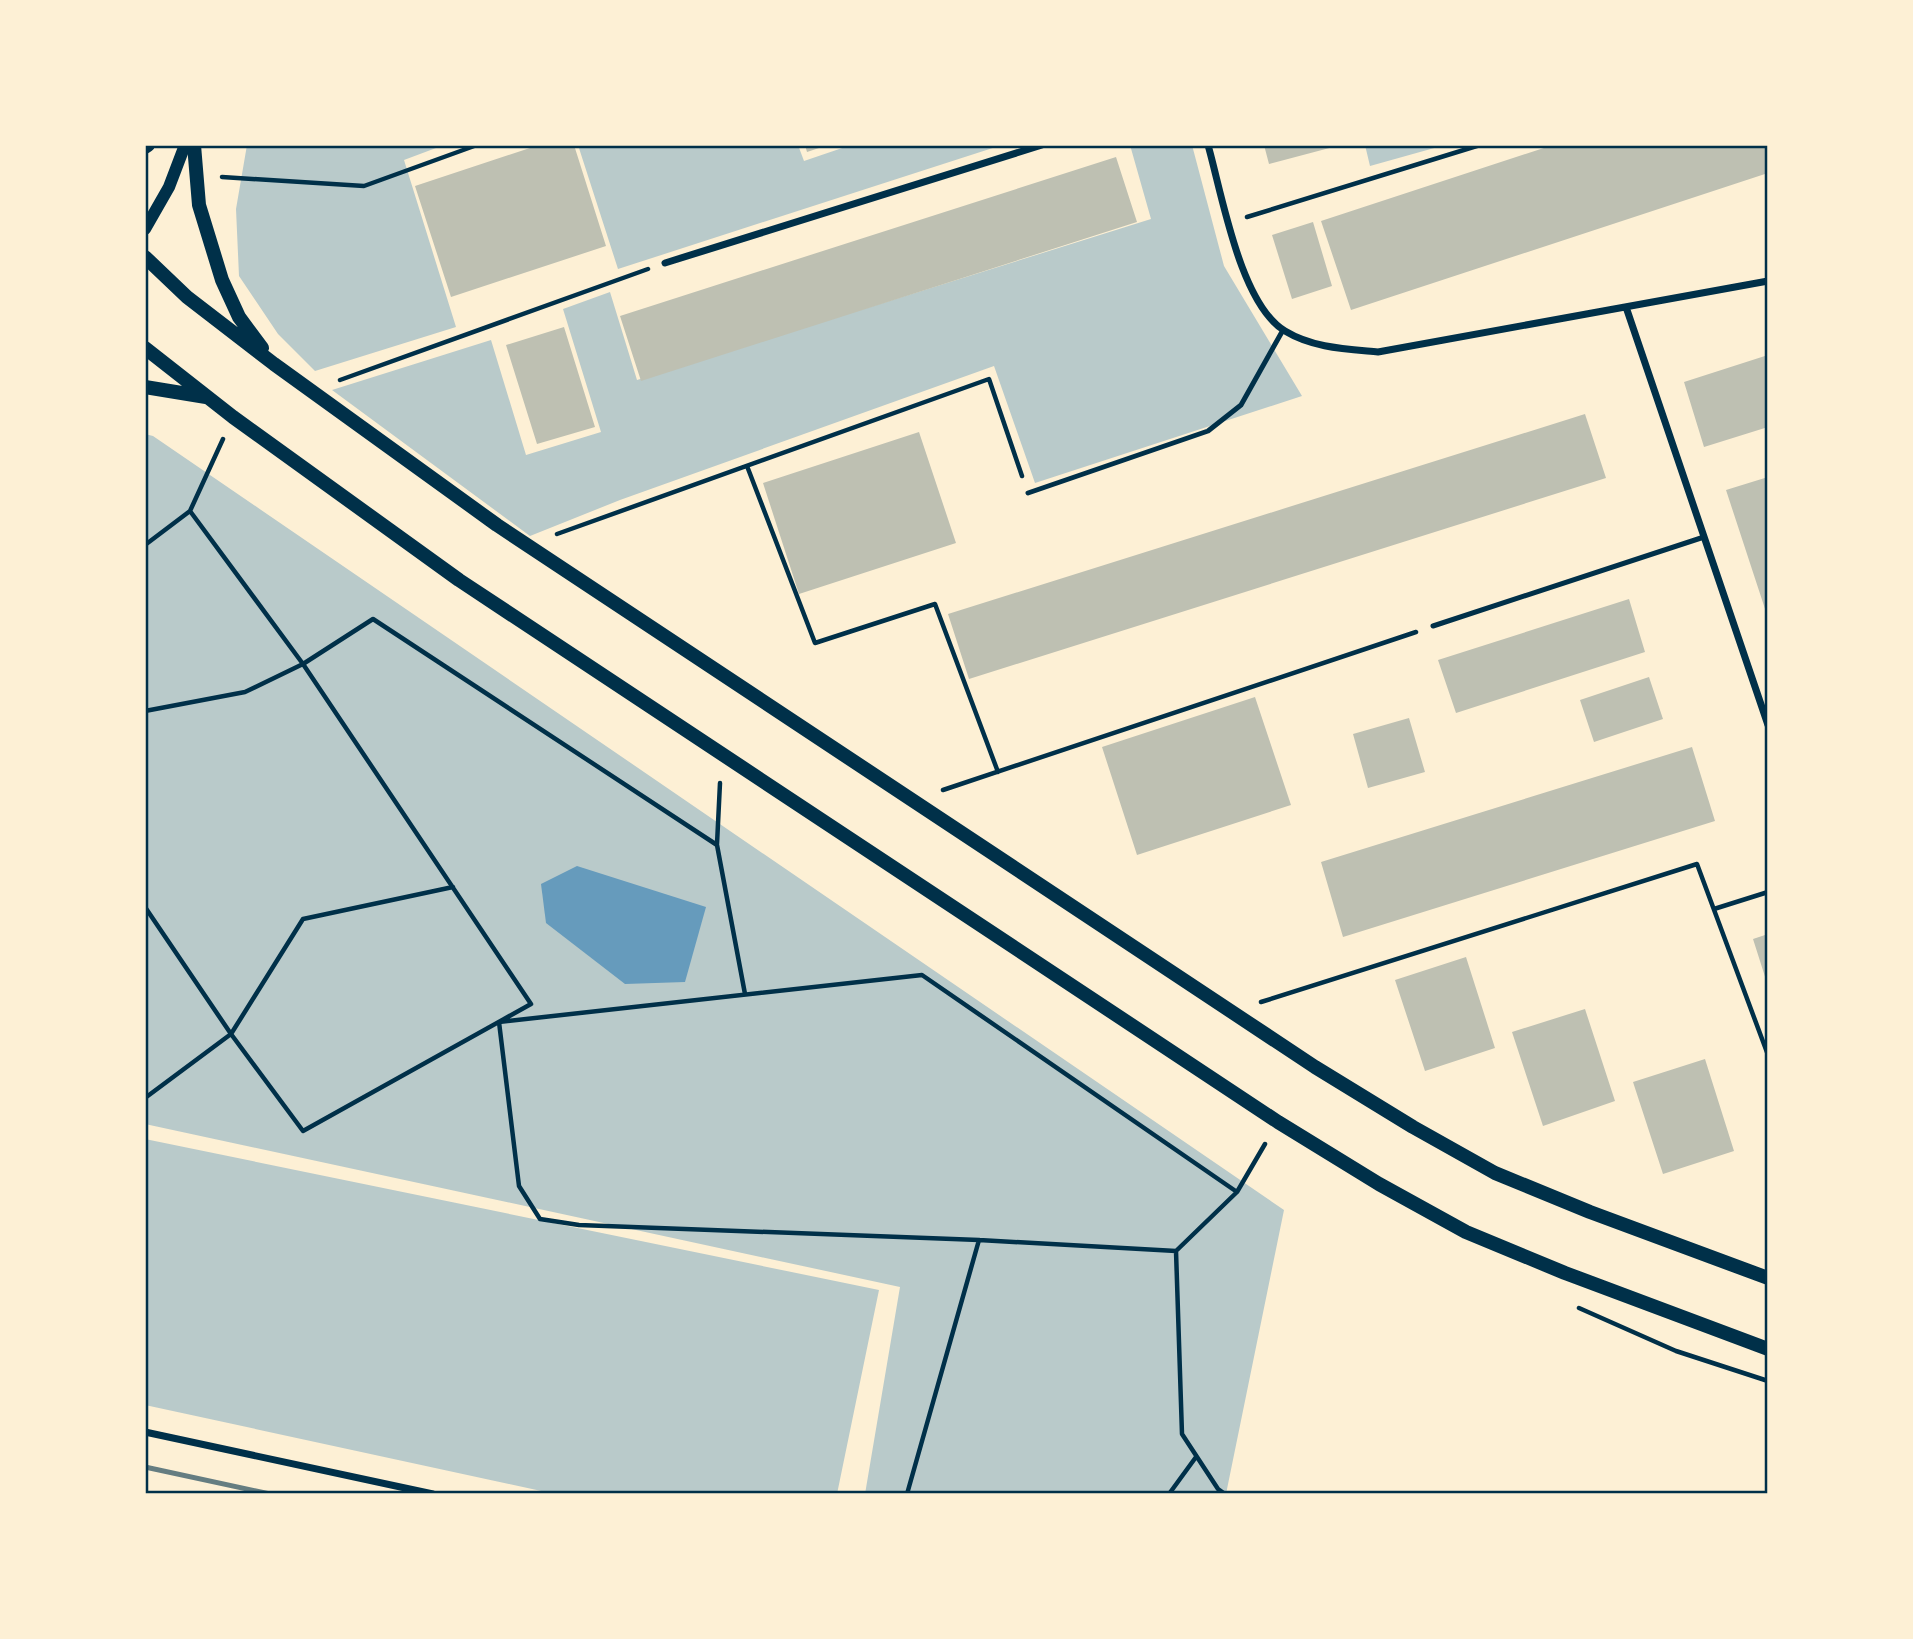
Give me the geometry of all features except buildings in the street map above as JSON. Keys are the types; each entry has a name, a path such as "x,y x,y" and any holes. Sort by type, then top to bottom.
{"main road":[{"path":"194,145 199,205 222,280 239,317 274,364"},
{"path":"145,257 187,297 274,364 527,545 1315,1067 1495,1173 1768,1278"},
{"path":"145,348 233,417 459,580 1279,1122 1379,1184 1466,1232 1565,1273 1768,1349"},
{"path":"145,387 208,397"}],"street":[{"path":"145,229 169,187 185,145"},
{"path":"665,263 1042,145"},
{"path":"1208,145 1244,276 1259,306 1283,330 1322,346 1378,352 1768,281"},
{"path":"1626,307 1768,725"},
{"path":"145,1432 433,1494"}],"lane":[{"path":"1028,493 1208,430 1241,405 1283,330"},
{"path":"1433,626 1704,537"}],"path":[{"path":"197,176 364,186 477,145"},
{"path":"1229,223 1479,145"},
{"path":"310,390 665,263"},
{"path":"527,545 989,379 1028,493"},
{"path":"145,545 190,511 233,417"},
{"path":"747,466 815,643 934,604 998,772"},
{"path":"145,907 231,1034 303,1131 531,1004 303,664 190,511"},
{"path":"145,711 245,692 303,664 373,619 717,845"},
{"path":"913,800 1433,626"},
{"path":"722,754 717,845 745,994"},
{"path":"1232,1012 1698,864 1768,1055"},
{"path":"145,1098 231,1034 303,919 453,887"},
{"path":"1714,909 1768,892"},
{"path":"499,1022 922,975 1237,1192"},
{"path":"499,1022 519,1186 540,1219 579,1225 979,1240 1176,1251 1237,1192 1279,1122"},
{"path":"906,1494 979,1240"},
{"path":"1176,1251 1182,1434 1218,1489 1225,1494"},
{"path":"1169,1494 1196,1457"}],"shaded area":[{"path":"247,145 444,145 404,160 456,327 315,371 278,334 239,276 236,209"},
{"path":"578,145 798,145 804,161 851,145 1002,145 618,269"},
{"path":"1130,145 1192,145 1224,266 1302,396 1035,483 994,366 620,500 530,536 332,390 491,340 526,455 601,432 563,309 610,292 637,380 1151,219"},
{"path":"1365,145 1445,145 1370,166"},
{"path":"145,434 153,436 1284,1210 1226,1494 865,1494 900,1287 145,1124"},
{"path":"145,1139 879,1290 837,1494 555,1494 145,1405"}],"water":[{"path":"577,866 706,907 685,982 625,984 546,923 541,884"}],"railway":[{"path":"145,1467 270,1494"}]}
